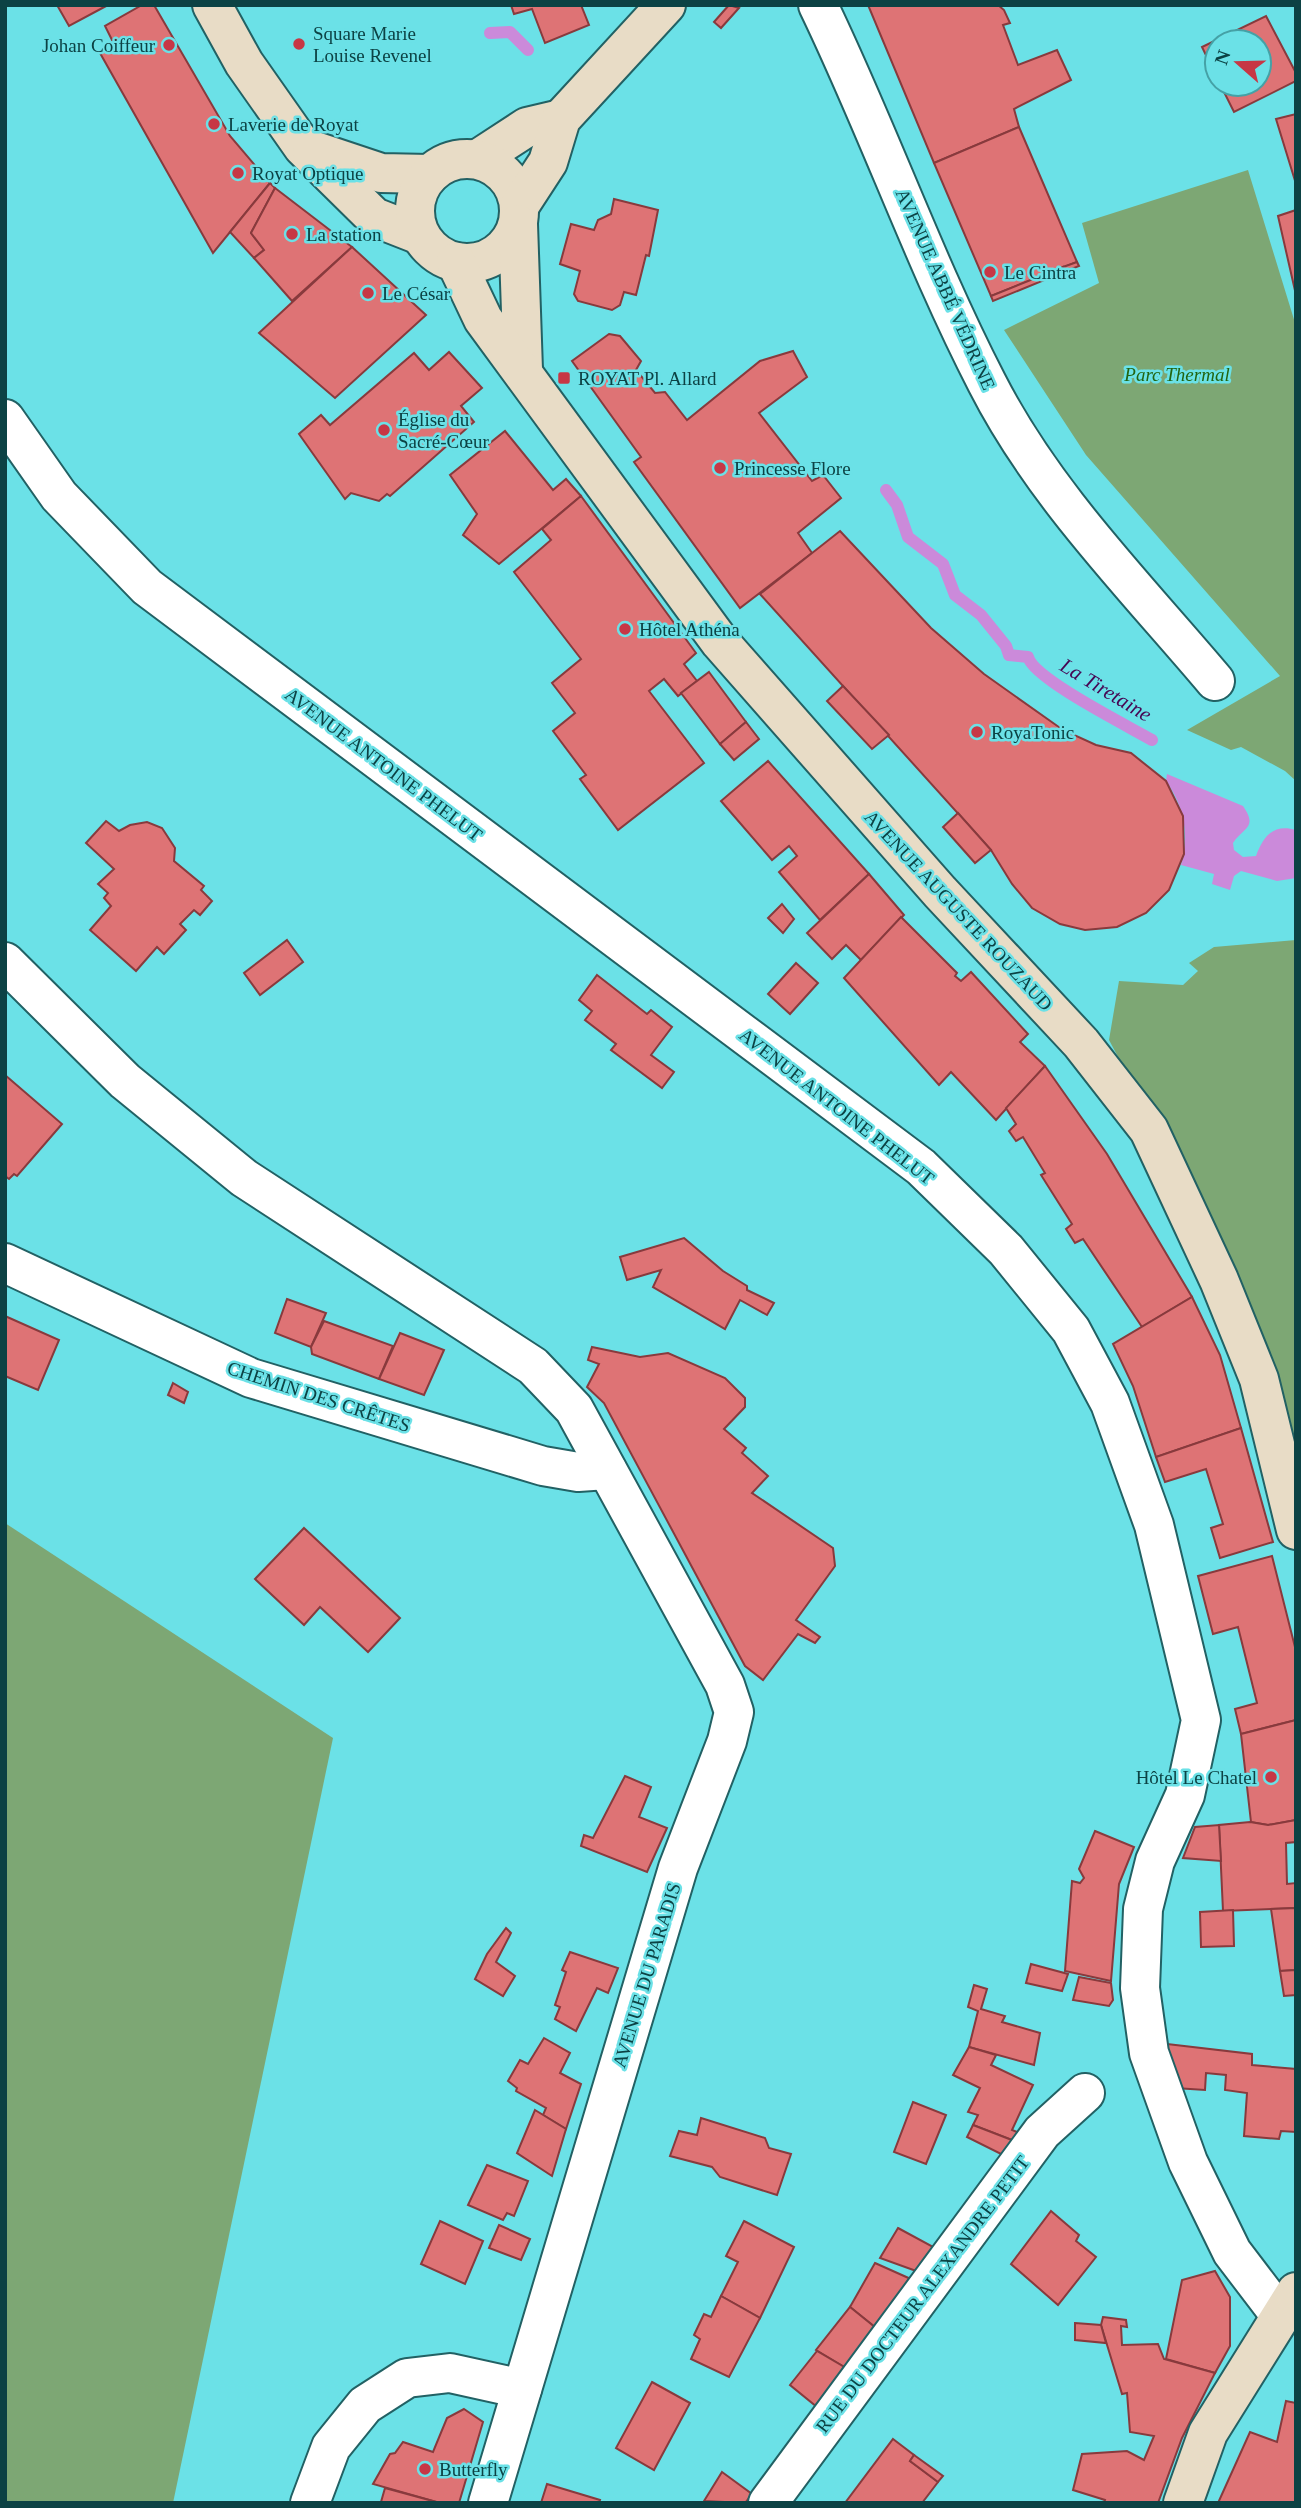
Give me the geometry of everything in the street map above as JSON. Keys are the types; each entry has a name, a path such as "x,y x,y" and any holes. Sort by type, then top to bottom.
{"main road":[{"path":"212,5 244,64 303,147 374,217 420,235"},
{"path":"523,370 519,215 508,178 496,166 478,159 451,160 430,174 418,193 414,214 420,235 437,254 456,262 475,262 492,256 512,237 519,215 548,162 561,119 666,5"},
{"path":"478,159 527,127 561,119"},
{"path":"303,147 381,173 430,174"},
{"name":"AVENUE AUGUSTE ROUZAUD","path":"456,262 483,319 720,642 940,892 1081,1042 1149,1130 1219,1280 1259,1379 1294,1515"},
{"path":"1189,2494 1208,2433 1288,2304"}],"street":[{"name":"AVENUE ABBÉ VÉDRINE","path":"818,5 855,80 987,384 1055,494 1215,681"},
{"name":"AVENUE ANTOINE PHELUT","path":"5,419 59,496 147,587 921,1167 1006,1250 1071,1330 1110,1403 1154,1525 1201,1720 1185,1795 1155,1861 1143,1909 1140,1988 1149,2053 1188,2162 1226,2240 1288,2304"},
{"path":"5,962 125,1081 244,1178 533,1366 574,1409 607,1470"},
{"name":"CHEMIN DES CRÊTES","path":"5,1263 251,1378 543,1466 578,1472 607,1470"},
{"name":"AVENUE DU PARADIS","path":"488,2503 678,1868 727,1741 734,1712 725,1685 607,1470"},
{"name":"RUE DU DOCTEUR ALEXANDRE PETIT","path":"768,2503 1042,2132 1085,2093"},
{"path":"310,2503 331,2447 365,2406 407,2378 450,2373 522,2389"}],"green space":[{"name":"Parc Thermal","path":"1248,170 1296,326 1296,781 1285,771 1241,747 1231,750 1187,730 1280,676 1086,455 1004,330 1099,283 1082,223"},
{"path":"1296,940 1296,1445 1212,1232 1109,1040 1119,981 1183,985 1198,971 1189,963 1214,947"},
{"path":"5,1523 333,1738 173,2503 5,2503"}],"shaded area":[{"path":"1167,774 1243,806 1249,819 1248,827 1233,843 1234,850 1243,857 1256,856 1262,843 1275,830 1296,830 1296,878 1277,881 1241,871 1234,876 1230,890 1212,884 1214,874 1181,865 1185,843 1184,821 1177,800 1166,781"}],"building":[{"path":"57,5 108,5 69,26"},
{"path":"142,5 154,5 230,136 270,183 213,253 100,53 114,44 105,26"},
{"path":"511,5 581,5 589,25 545,43 532,9 514,14"},
{"path":"729,5 739,8 721,28 714,22"},
{"path":"868,5 998,5 1004,10 1010,23 1003,25 1018,65 1057,50 1071,80 1014,109 1019,127 934,163"},
{"path":"1266,16 1272,28 1241,28"},
{"path":"1273,29 1296,73 1296,81 1273,92"},
{"path":"1227,98 1262,98 1234,112"},
{"path":"1296,114 1296,184 1276,119"},
{"path":"1019,127 1077,262 991,296 934,163"},
{"path":"270,183 275,188 251,233 264,250 254,258 230,232"},
{"path":"275,188 352,247 292,301 254,258 264,250 251,233"},
{"path":"614,199 658,210 649,256 646,255 636,295 624,292 620,305 612,310 578,301 574,294 580,271 560,264 571,224 594,230 598,220 611,214"},
{"path":"1296,210 1296,295 1278,216"},
{"path":"352,247 426,315 335,398 259,333"},
{"path":"1077,262 1079,266 1064,272 1063,267"},
{"path":"1063,267 1064,272 993,301 991,296"},
{"name":"Princesse Flore","path":"609,334 620,336 641,361 636,370 655,393 665,392 687,420 760,361 793,351 807,377 759,413 812,481 823,475 841,498 798,533 812,553 740,608 634,462 641,457 572,361"},
{"name":"Église du Sacré-Cœur","path":"449,352 482,388 461,406 474,422 390,496 387,494 379,501 351,493 345,499 299,434 321,415 330,425 414,353 429,370"},
{"path":"505,431 553,490 566,479 581,496 499,564 463,535 477,514 450,475"},
{"path":"581,496 696,653 684,664 697,681 678,696 664,679 649,691 704,763 618,830 580,779 586,775 553,731 575,713 552,683 581,659 514,572 551,540 542,529"},
{"name":"RoyaTonic","path":"840,531 931,628 984,674 1063,730 1096,745 1131,753 1166,781 1183,816 1184,854 1169,890 1146,913 1117,927 1085,930 1060,924 1032,908 1012,884 991,850 760,594"},
{"path":"709,672 746,722 720,744 681,693"},
{"path":"843,686 889,735 872,749 827,701"},
{"path":"746,722 759,739 734,760 720,744"},
{"path":"768,761 869,874 820,920 779,872 797,856 789,846 772,860 721,801"},
{"path":"958,813 991,850 975,863 943,827"},
{"path":"106,821 119,831 130,825 147,822 162,828 175,848 174,861 204,886 201,890 212,901 200,915 194,910 180,924 186,930 164,954 157,947 136,971 90,930 111,906 104,898 108,893 98,884 114,869 86,843"},
{"path":"869,874 904,915 861,960 846,945 832,959 807,933"},
{"path":"782,904 794,919 783,933 768,918"},
{"path":"901,917 957,973 955,976 961,981 971,972 1028,1034 1020,1042 1045,1066 996,1120 951,1072 939,1085 844,978"},
{"path":"287,940 303,962 260,995 244,973"},
{"path":"796,963 818,983 790,1014 768,994"},
{"path":"597,975 647,1014 651,1010 672,1027 651,1055 674,1072 662,1088 611,1050 616,1044 585,1020 592,1011 579,1000"},
{"path":"1045,1066 1107,1154 1192,1297 1142,1327 1083,1239 1075,1243 1066,1229 1072,1224 1041,1175 1045,1173 1023,1137 1016,1141 1009,1131 1016,1124 1006,1108"},
{"path":"5,1075 62,1124 17,1176 14,1174 9,1179 5,1176"},
{"path":"684,1238 723,1271 747,1286 747,1290 774,1303 767,1315 740,1300 725,1329 653,1287 661,1270 627,1280 620,1257"},
{"path":"1192,1297 1220,1355 1241,1428 1156,1457 1133,1386 1113,1344"},
{"path":"287,1299 326,1313 311,1347 275,1333"},
{"path":"5,1316 59,1340 38,1390 5,1376"},
{"path":"324,1321 393,1346 379,1379 312,1354 311,1347"},
{"path":"400,1333 444,1350 424,1395 379,1379"},
{"path":"592,1347 640,1357 668,1353 725,1378 745,1398 745,1407 724,1429 746,1448 742,1453 768,1476 752,1493 833,1548 835,1566 796,1620 820,1637 815,1643 798,1634 763,1680 745,1666 604,1403 587,1387 599,1364 588,1360"},
{"path":"173,1383 188,1392 184,1403 168,1395"},
{"path":"1241,1428 1273,1542 1220,1558 1211,1528 1223,1524 1206,1469 1165,1482 1156,1457"},
{"path":"304,1528 400,1618 368,1652 320,1607 304,1625 255,1579"},
{"path":"1272,1556 1296,1651 1296,1720 1241,1734 1235,1709 1257,1703 1238,1627 1213,1634 1198,1576"},
{"name":"Hôtel Le Chatel","path":"1296,1720 1296,1820 1268,1825 1251,1822 1241,1734"},
{"path":"625,1776 651,1787 639,1817 667,1828 647,1872 581,1846 584,1835 593,1838"},
{"path":"1296,1820 1296,1842 1286,1843 1287,1884 1296,1883 1296,1908 1223,1911 1219,1825 1250,1822 1268,1825"},
{"path":"1219,1825 1221,1861 1183,1858 1195,1827"},
{"path":"1095,1831 1134,1847 1119,1884 1111,1981 1065,1971 1072,1881 1080,1883 1084,1878 1079,1869"},
{"path":"1296,1908 1296,1970 1280,1971 1271,1909"},
{"path":"1233,1910 1234,1946 1201,1947 1200,1912"},
{"path":"506,1928 511,1933 496,1962 515,1976 503,1996 475,1979 487,1954"},
{"path":"570,1952 618,1968 608,1993 597,1988 576,2031 555,2019 560,2007 555,2005 566,1972 562,1970"},
{"path":"1031,1964 1068,1974 1062,1991 1026,1983"},
{"path":"1296,1970 1296,1995 1284,1996 1280,1971"},
{"path":"1079,1977 1111,1983 1113,2000 1109,2006 1073,2000"},
{"path":"974,1985 987,1989 981,2009 1005,2016 1002,2022 1040,2033 1034,2065 969,2047 978,2011 968,2007"},
{"path":"544,2038 570,2053 560,2073 581,2084 566,2129 543,2115 546,2108 516,2091 517,2088 508,2081 520,2060 528,2064"},
{"path":"1167,2044 1252,2054 1252,2065 1296,2069 1296,2132 1281,2131 1279,2139 1244,2136 1247,2093 1225,2090 1226,2075 1206,2073 1205,2090 1175,2088"},
{"path":"969,2047 996,2055 991,2065 1033,2085 1012,2130 1022,2134 1017,2142 973,2125 978,2115 968,2112 980,2088 953,2075"},
{"path":"913,2102 946,2115 926,2164 894,2152"},
{"path":"535,2110 566,2129 552,2176 517,2153"},
{"path":"701,2118 765,2138 769,2148 791,2154 777,2195 720,2177 712,2167 670,2156 679,2131 697,2135"},
{"path":"973,2125 1017,2142 1007,2157 967,2137"},
{"path":"487,2165 528,2181 514,2216 507,2213 503,2220 468,2205"},
{"path":"1051,2211 1079,2235 1076,2241 1096,2257 1058,2305 1011,2264"},
{"path":"440,2221 483,2241 465,2284 421,2264"},
{"path":"744,2221 794,2247 760,2318 721,2296 738,2262 726,2256"},
{"path":"499,2225 530,2239 521,2260 489,2248"},
{"path":"898,2228 937,2249 919,2272 880,2258"},
{"path":"875,2263 913,2280 876,2328 850,2307"},
{"path":"1215,2271 1230,2297 1230,2346 1215,2373 1166,2359 1182,2280"},
{"path":"721,2296 760,2318 729,2377 691,2359 700,2339 694,2335 704,2314 711,2317"},
{"path":"850,2307 876,2328 846,2368 816,2350"},
{"path":"1103,2317 1126,2320 1127,2327 1121,2326 1122,2345 1158,2344 1164,2359 1215,2373 1182,2438 1158,2503 1104,2503 1105,2500 1073,2490 1082,2454 1127,2451 1144,2460 1154,2436 1130,2432 1127,2393 1122,2394 1101,2325"},
{"path":"1075,2323 1101,2325 1106,2343 1075,2340"},
{"path":"817,2351 846,2368 817,2407 790,2385"},
{"path":"652,2382 690,2403 654,2470 616,2448"},
{"path":"1286,2401 1296,2403 1296,2503 1218,2503 1250,2432 1277,2442"},
{"name":"Butterfly","path":"464,2409 483,2422 459,2503 440,2503 373,2484 390,2454 395,2453 403,2442 433,2452 447,2418"},
{"path":"893,2439 914,2455 910,2461 938,2482 922,2503 845,2503"},
{"path":"914,2455 943,2476 938,2482 910,2461"},
{"path":"722,2472 752,2494 745,2503 704,2501"},
{"path":"547,2484 600,2500 599,2503 541,2503"},
{"path":"385,2488 440,2503 381,2502"}],"waterway":[{"name":"La Tiretaine","path":"490,33 510,32 528,50"},
{"name":"La Tiretaine","path":"886,490 897,505 908,537 943,564 955,595 981,615 1006,646 1009,655 1028,657 1034,666 1064,689 1152,740"}],"place":[{"name":"Square Marie Louise Revenel","path":"299,44"},
{"name":"Johan Coiffeur","path":"169,45"},
{"name":"Laverie de Royat","path":"214,124"},
{"name":"Royat Optique","path":"238,173"},
{"name":"La station","path":"292,234"},
{"name":"Le Cintra","path":"990,272"},
{"name":"Le César","path":"368,293"},
{"name":"ROYAT Pl. Allard","path":"564,378"},
{"name":"Église du Sacré-Cœur","path":"384,430"},
{"name":"Princesse Flore","path":"720,468"},
{"name":"Hôtel Athéna","path":"625,629"},
{"name":"RoyaTonic","path":"977,732"},
{"name":"Hôtel Le Chatel","path":"1271,1777"},
{"name":"Butterfly","path":"425,2469"}]}
